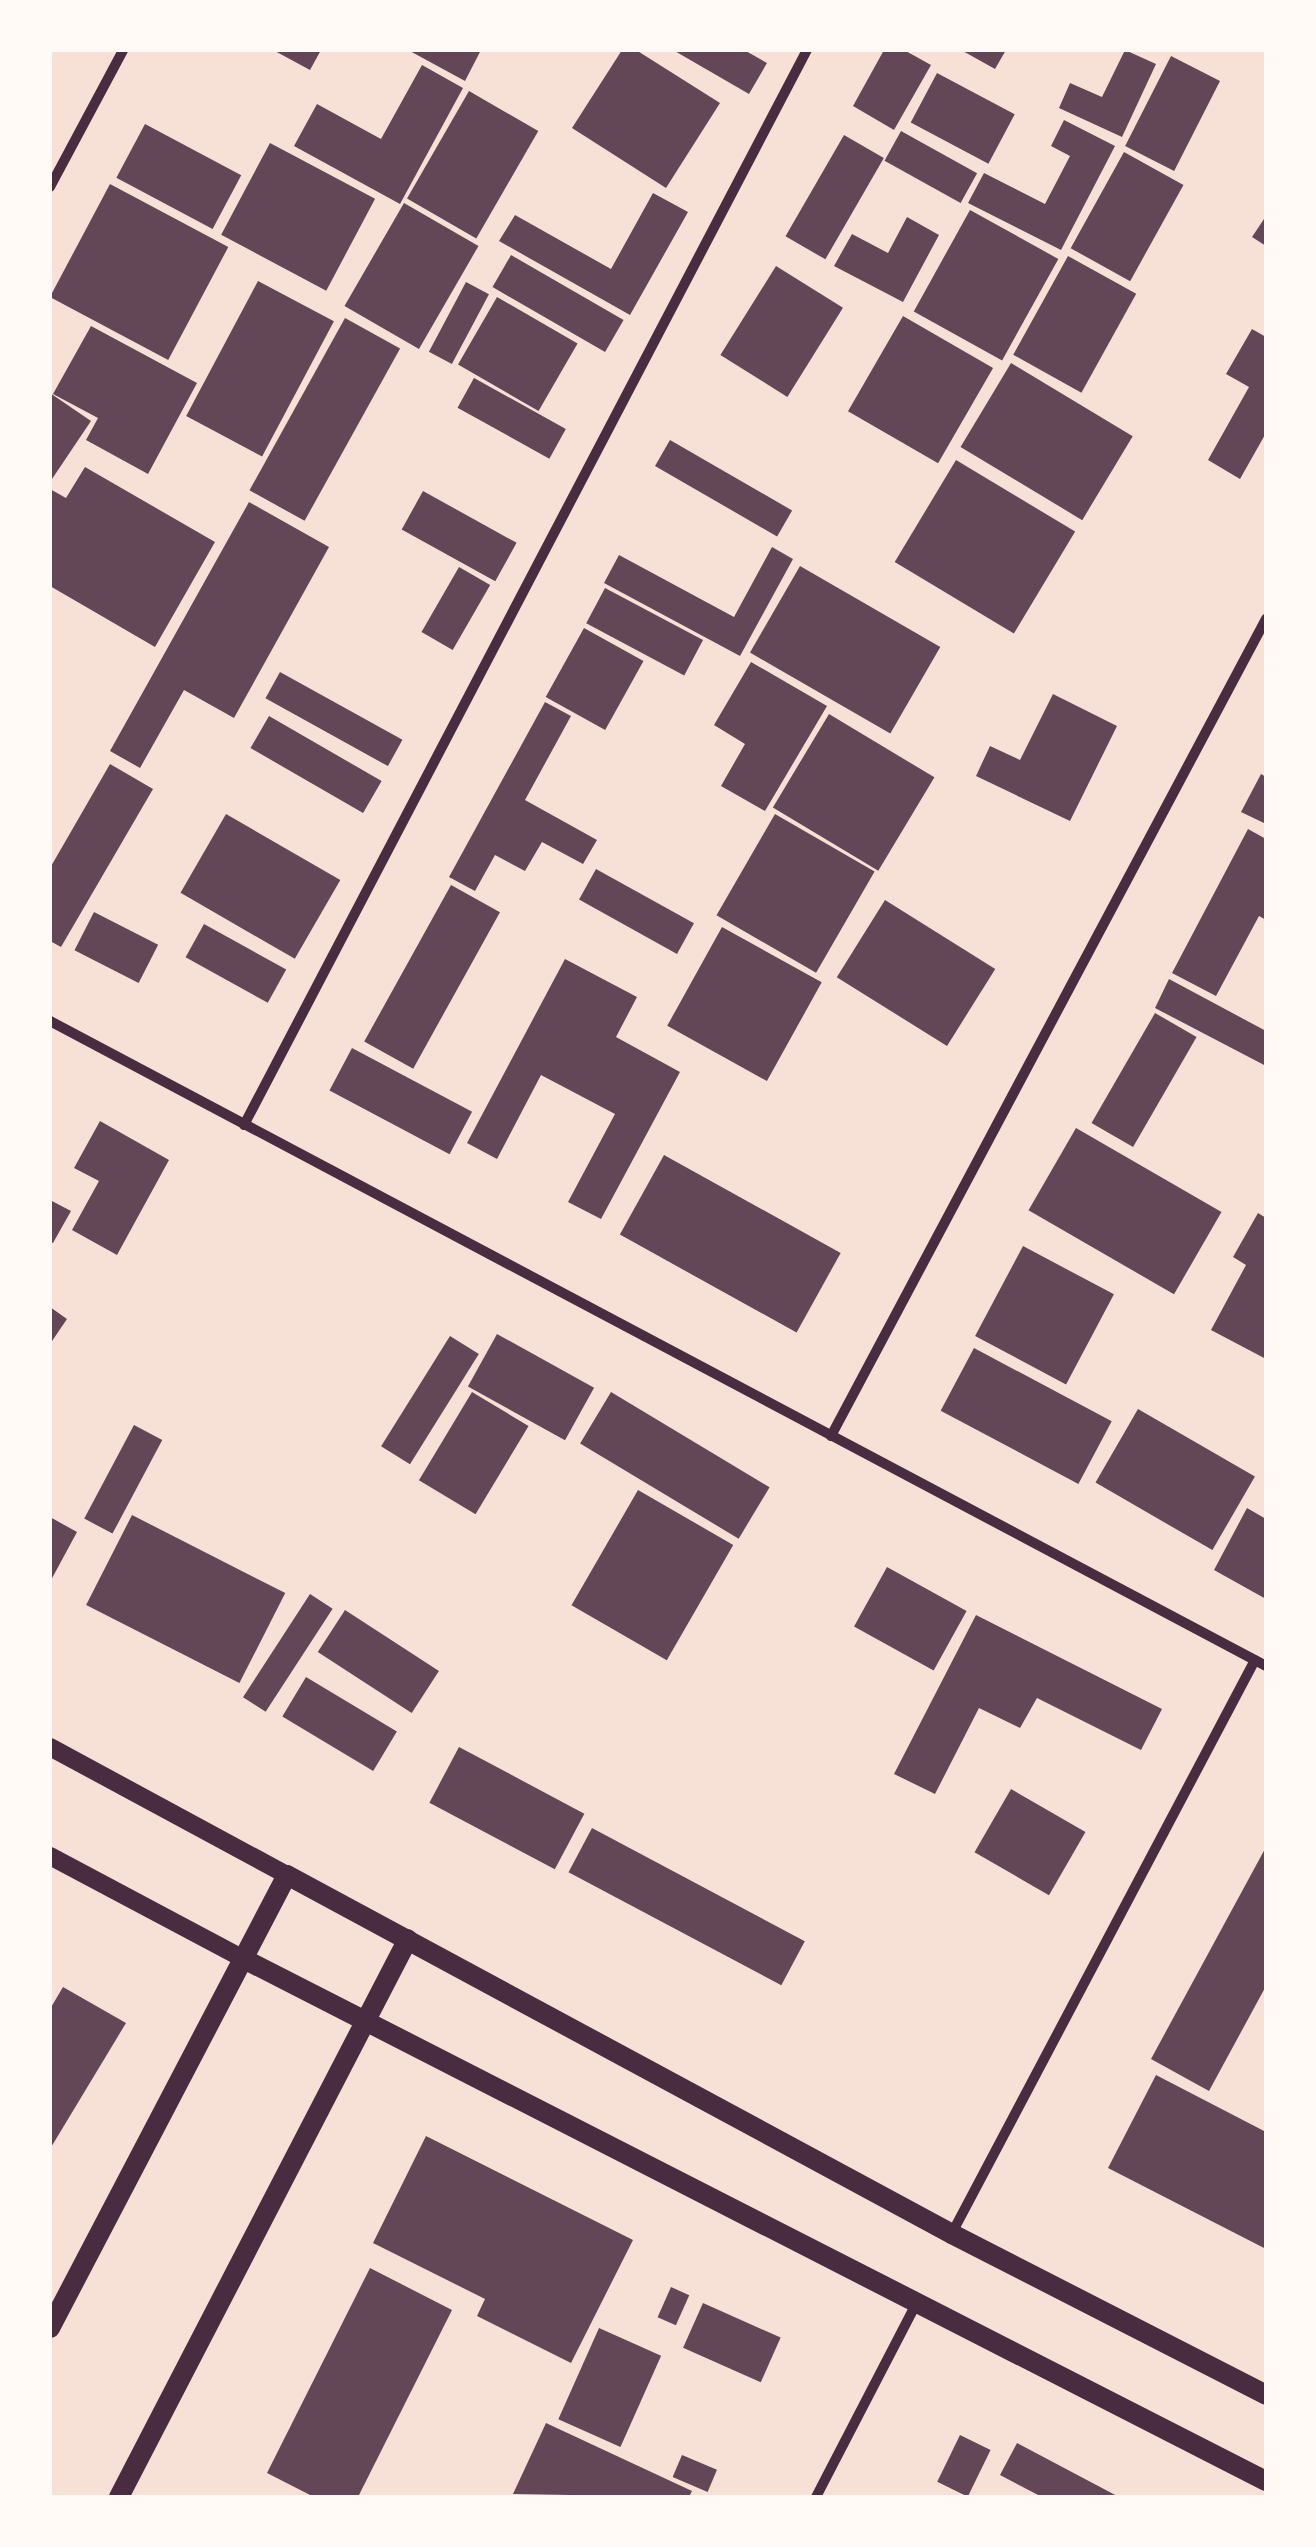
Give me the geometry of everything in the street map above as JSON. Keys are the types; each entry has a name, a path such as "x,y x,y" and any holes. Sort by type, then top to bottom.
{"main road":[{"path":"50,2328 287,1876 952,2234 1266,2395"},
{"path":"119,2497 408,1939"},
{"path":"242,1958 1266,2481"}],"street":[{"path":"50,187 123,50"},
{"path":"244,1125 807,50"},
{"path":"830,1436 1266,619"},
{"path":"50,1020 1260,1664 952,2234"},
{"path":"50,1747 287,1876"},
{"path":"50,1856 242,1958"},
{"path":"816,2497 917,2303"}],"building":[{"path":"273,50 321,50 310,70"},
{"path":"408,50 481,50 465,81"},
{"path":"622,50 636,50 720,103 666,188 572,128"},
{"path":"673,50 744,50 767,63 749,94"},
{"path":"884,50 904,50 931,65 894,130 853,106"},
{"path":"961,50 1006,50 995,69"},
{"path":"1125,50 1156,64 1122,137 1059,108 1070,83 1102,97"},
{"path":"1171,56 1220,81 1174,171 1125,146"},
{"path":"422,65 463,88 400,204 294,146 317,104 381,139"},
{"path":"937,73 1015,114 988,164 911,122"},
{"path":"469,91 538,131 476,238 407,198"},
{"path":"1064,120 1115,146 1061,250 968,203 984,173 1045,204 1070,156 1051,146"},
{"path":"145,124 241,175 213,229 116,178"},
{"path":"901,131 977,173 961,203 885,161"},
{"path":"844,135 884,158 825,259 786,236"},
{"path":"270,143 375,199 326,291 221,235"},
{"path":"1124,152 1183,185 1130,281 1071,248"},
{"path":"110,184 228,247 168,360 50,297"},
{"path":"653,193 688,212 630,315 499,241 515,215 611,269"},
{"path":"404,203 478,246 419,349 344,306"},
{"path":"970,210 1058,259 1002,360 914,311"},
{"path":"1266,216 1266,246 1252,237"},
{"path":"907,217 939,235 903,302 834,266 852,234 888,253"},
{"path":"511,255 624,320 605,352 493,287"},
{"path":"1068,256 1136,294 1081,393 1013,355"},
{"path":"776,266 843,308 787,397 720,355"},
{"path":"258,281 334,321 262,456 186,416"},
{"path":"466,282 489,294 452,364 429,352"},
{"path":"497,297 578,344 539,411 458,365"},
{"path":"903,316 993,368 938,463 848,411"},
{"path":"345,318 400,349 305,521 249,490"},
{"path":"91,326 197,383 148,474 86,440 98,418 53,394"},
{"path":"1252,329 1266,337 1266,433 1240,479 1208,460 1249,387 1226,374"},
{"path":"1011,363 1133,436 1082,520 961,447"},
{"path":"474,378 566,429 549,459 458,408"},
{"path":"50,393 91,421 50,482"},
{"path":"670,440 792,510 777,536 655,466"},
{"path":"956,460 1075,532 1014,634 895,562"},
{"path":"85,467 215,542 155,647 50,586 50,489 66,498"},
{"path":"423,491 517,543 495,581 402,529"},
{"path":"249,502 329,547 234,718 184,690 140,768 110,751"},
{"path":"772,547 793,559 740,656 604,583 619,555 734,617"},
{"path":"800,566 940,647 890,734 750,653"},
{"path":"459,567 490,585 453,650 422,632"},
{"path":"605,588 703,640 684,675 586,623"},
{"path":"584,628 643,661 605,730 546,697"},
{"path":"751,662 827,706 765,811 721,786 745,744 714,725"},
{"path":"280,672 402,740 388,766 265,698"},
{"path":"1053,694 1117,726 1070,821 976,776 990,746 1020,760"},
{"path":"545,702 571,716 525,800 597,840 583,864 542,842 525,871 495,855 475,891 449,877"},
{"path":"829,714 934,777 878,871 773,807"},
{"path":"269,716 382,781 363,813 250,748"},
{"path":"110,764 153,789 61,947 50,941 50,868"},
{"path":"1261,774 1266,777 1266,824 1241,812"},
{"path":"226,814 340,880 295,959 180,893"},
{"path":"775,814 875,872 816,973 716,915"},
{"path":"1248,829 1266,839 1266,920 1259,916 1216,996 1172,973"},
{"path":"596,869 694,923 677,954 579,900"},
{"path":"451,885 500,912 413,1069 364,1042"},
{"path":"885,900 995,969 947,1046 837,977"},
{"path":"94,912 158,945 139,983 74,950"},
{"path":"204,924 286,970 268,1003 186,957"},
{"path":"722,927 822,982 767,1081 667,1026"},
{"path":"565,959 637,997 616,1037 680,1072 601,1219 568,1202 615,1114 541,1075 497,1159 467,1143"},
{"path":"1169,979 1266,1031 1266,1066 1155,1008"},
{"path":"1155,1013 1197,1037 1133,1147 1092,1123"},
{"path":"352,1048 472,1112 450,1154 329,1090"},
{"path":"100,1121 169,1160 117,1255 72,1230 99,1181 74,1168"},
{"path":"1076,1128 1221,1212 1174,1294 1028,1210"},
{"path":"664,1155 841,1253 797,1333 620,1235"},
{"path":"50,1200 71,1211 53,1243 50,1242"},
{"path":"1258,1213 1266,1218 1266,1359 1211,1330 1246,1265 1233,1257"},
{"path":"1023,1246 1114,1294 1066,1384 975,1336"},
{"path":"50,1307 67,1319 50,1344"},
{"path":"497,1334 594,1388 565,1440 468,1386"},
{"path":"450,1336 479,1354 410,1464 381,1446"},
{"path":"974,1348 1112,1421 1078,1484 941,1411"},
{"path":"472,1392 529,1426 476,1514 419,1480"},
{"path":"611,1392 770,1487 739,1539 580,1443"},
{"path":"1138,1409 1255,1476 1212,1550 1096,1483"},
{"path":"134,1425 162,1440 112,1534 84,1519"},
{"path":"638,1490 733,1545 667,1660 572,1605"},
{"path":"1247,1508 1266,1519 1266,1599 1214,1570"},
{"path":"132,1515 285,1593 239,1683 86,1605"},
{"path":"50,1517 77,1532 50,1582"},
{"path":"887,1567 967,1611 934,1671 854,1626"},
{"path":"310,1594 333,1609 266,1712 243,1697"},
{"path":"345,1610 439,1671 412,1713 318,1652"},
{"path":"976,1615 1162,1709 1141,1750 1037,1698 1020,1728 979,1708 935,1794 894,1774"},
{"path":"306,1677 397,1732 373,1771 282,1716"},
{"path":"459,1747 584,1814 555,1869 429,1803"},
{"path":"1011,1789 1085,1832 1049,1895 974,1852"},
{"path":"592,1828 805,1941 781,1985 569,1872"},
{"path":"1266,1847 1266,1986 1209,2091 1151,2059"},
{"path":"63,1987 126,2023 50,2149 50,2009"},
{"path":"1156,2075 1266,2132 1266,2249 1108,2168"},
{"path":"426,2136 633,2240 571,2363 477,2316 485,2299 373,2243"},
{"path":"370,2268 452,2310 358,2497 314,2497 267,2473"},
{"path":"671,2287 689,2295 676,2325 658,2317"},
{"path":"703,2303 781,2338 761,2382 683,2348"},
{"path":"599,2328 661,2356 620,2447 558,2419"},
{"path":"546,2423 692,2491 689,2497 513,2494"},
{"path":"960,2435 991,2450 968,2497 937,2482"},
{"path":"1017,2443 1119,2497 1042,2497 1000,2475"},
{"path":"682,2455 717,2470 708,2492 673,2477"}]}
